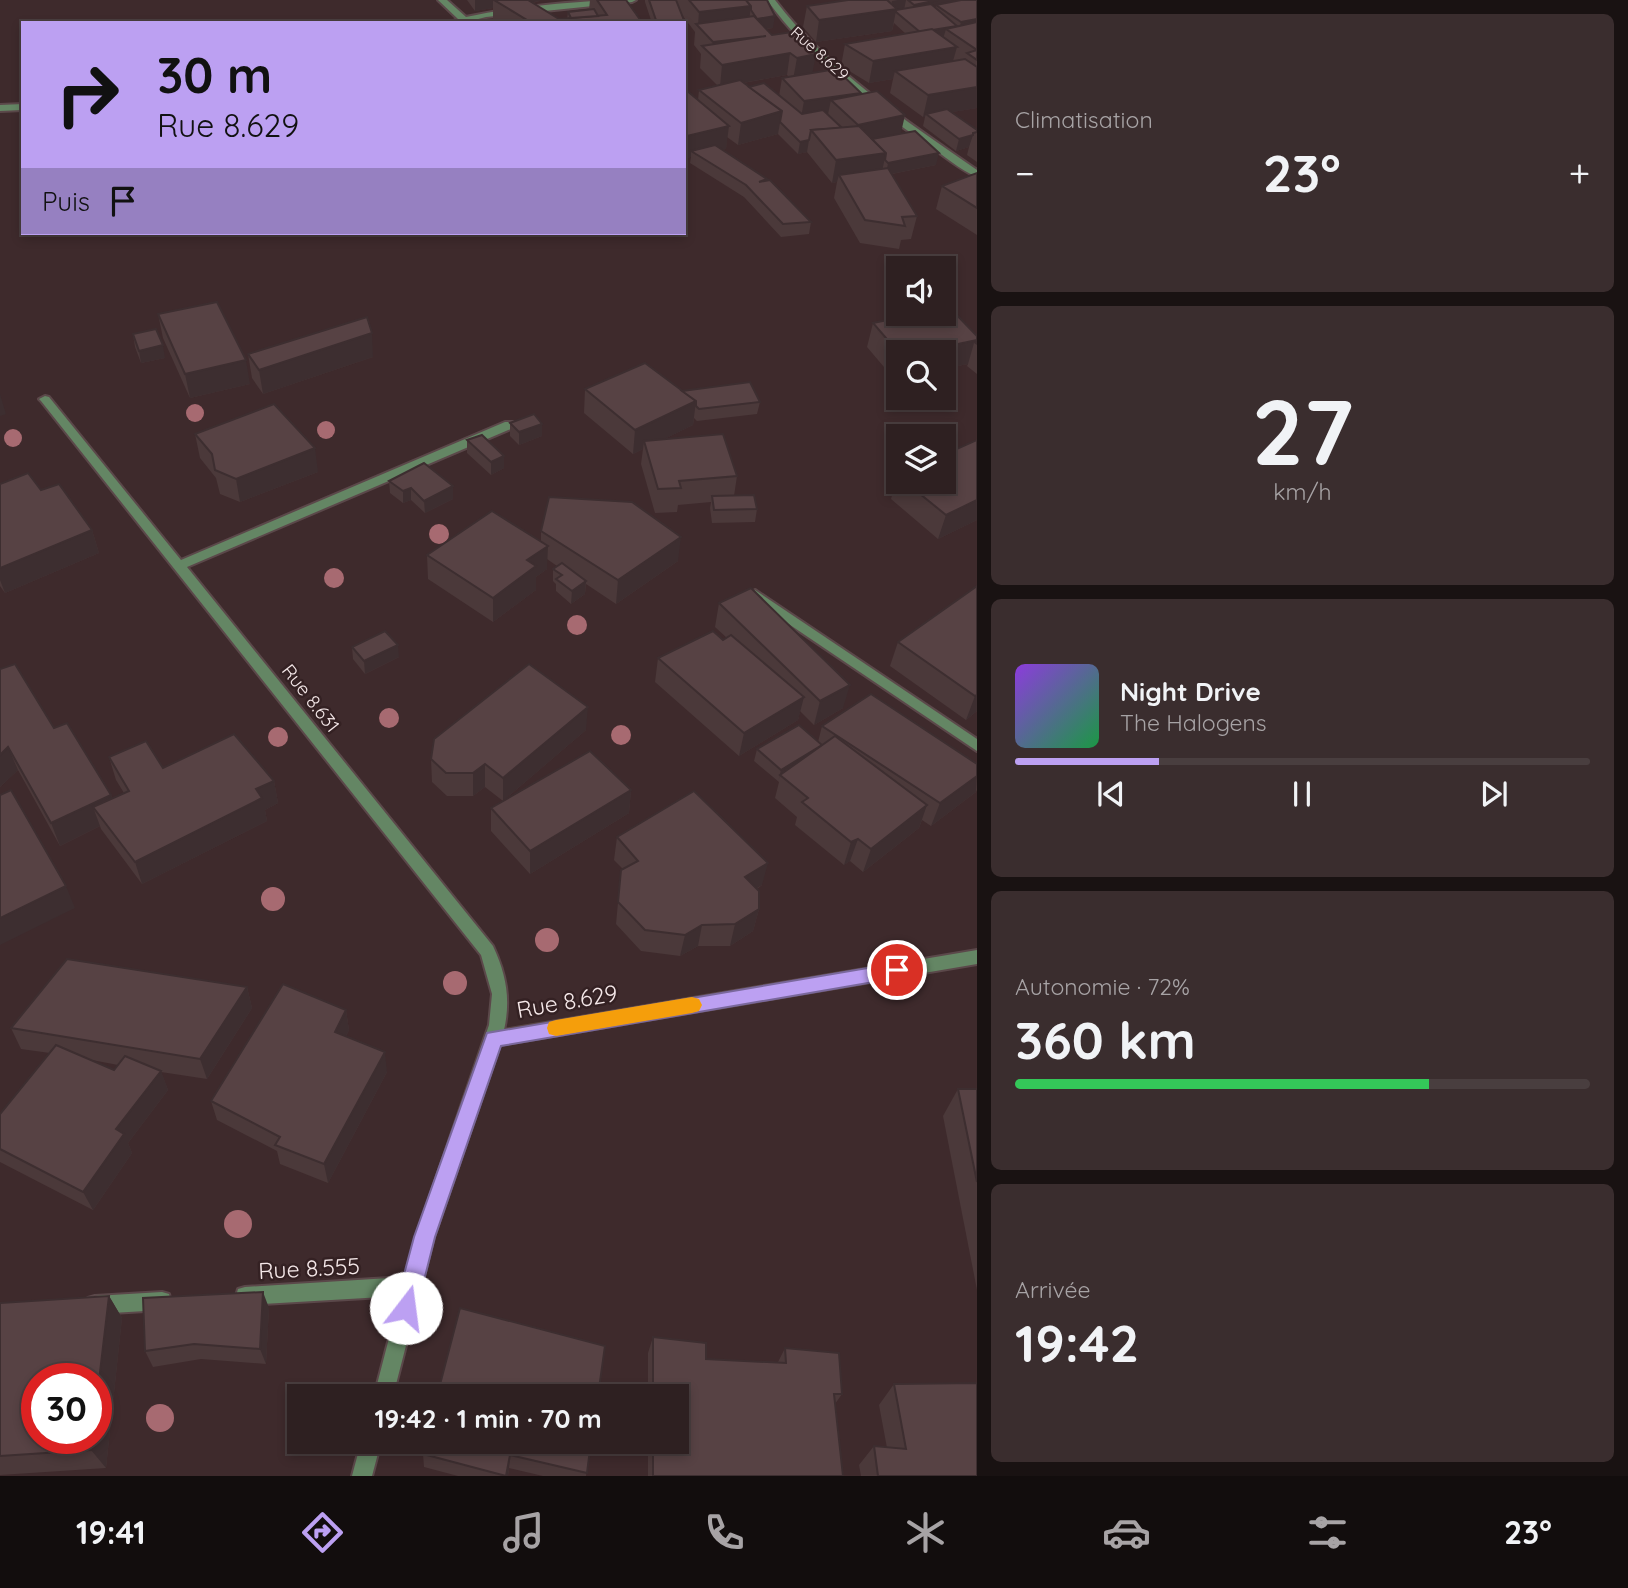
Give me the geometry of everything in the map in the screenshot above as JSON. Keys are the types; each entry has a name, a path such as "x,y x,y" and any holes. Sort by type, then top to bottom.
{"street":[{"path":"442,0 463,19"},
{"path":"458,21 486,15 632,0"},
{"name":"Rue 8.629","path":"772,0 803,41 833,68 977,174"},
{"path":"0,108 21,107"},
{"name":"Rue 8.631","path":"45,399 487,951 500,981 502,1009 494,1039"},
{"path":"180,565 509,425"},
{"path":"747,590 977,746"},
{"name":"Rue 8.629","path":"494,1039 977,957"},
{"path":"386,1384 425,1237 494,1039"},
{"name":"Rue 8.555","path":"220,1297 412,1286"},
{"path":"82,1305 178,1300"},
{"path":"362,1476 368,1454"}],"building":[{"path":"494,0 528,0 559,19 607,15 597,0 626,0 641,21 529,21"},
{"path":"649,0 676,0 684,21 656,21"},
{"path":"689,0 746,0 751,6 699,12"},
{"path":"746,0 767,0 775,16 757,19"},
{"path":"848,0 887,0 897,9 819,20 807,6"},
{"path":"908,0 938,0 914,5"},
{"path":"977,0 977,19 961,22 936,5"},
{"path":"931,4 957,26 920,32 896,12 896,10"},
{"path":"594,9 598,16 571,18 568,12"},
{"path":"754,16 772,35 792,32 816,54 797,58 790,53 722,65 702,46 766,36 713,42 696,24"},
{"path":"977,22 977,50 946,29"},
{"path":"932,29 957,47 873,61 845,44"},
{"path":"977,50 977,60 967,53"},
{"path":"965,59 977,67 977,87 928,95 895,71"},
{"path":"836,69 861,93 804,101 782,78"},
{"path":"740,80 782,111 741,123 699,90"},
{"path":"764,83 802,114 823,110 842,128 811,130 809,140 800,142 780,122 782,111 749,87"},
{"path":"686,90 729,126 686,135"},
{"path":"877,91 905,115 858,125 831,100"},
{"path":"947,109 977,132 959,139 926,114"},
{"path":"859,126 886,153 836,160 811,130"},
{"path":"915,131 939,153 888,163 885,160 886,153 872,139"},
{"path":"715,145 767,179 759,182 770,180 811,222 783,224 746,185 691,151"},
{"path":"888,168 917,216 902,217 905,226 865,220 839,175"},
{"path":"977,173 977,208 942,186"},
{"path":"217,302 246,360 185,374 158,314"},
{"path":"956,314 977,336 977,340 956,344 956,340 888,340 873,323 886,320 886,326 956,326"},
{"path":"367,317 372,333 259,370 248,354"},
{"path":"156,329 163,345 139,351 133,334"},
{"path":"645,363 696,401 635,430 585,389"},
{"path":"750,382 760,402 699,409 696,401 682,391"},
{"path":"274,404 315,448 236,479 215,470 212,454 195,434"},
{"path":"534,414 542,424 519,432 510,423"},
{"path":"723,434 737,476 679,481 681,488 658,489 644,441"},
{"path":"482,435 504,456 491,462 467,440"},
{"path":"977,440 977,500 946,515 920,494 956,494 956,449"},
{"path":"424,463 453,486 424,501 411,488 403,491 389,481"},
{"path":"28,473 41,490 59,484 92,530 0,568 0,484"},
{"path":"754,495 757,509 714,510 712,496"},
{"path":"549,497 632,502 681,537 618,580 541,531"},
{"path":"492,511 548,546 527,560 536,566 493,598 427,555"},
{"path":"562,563 586,581 572,591 556,579 562,575 553,569"},
{"path":"977,586 977,695 975,696 898,642"},
{"path":"751,588 850,685 820,701 719,603"},
{"path":"385,631 398,645 364,661 352,647"},
{"path":"713,631 723,640 731,635 804,697 744,733 658,658"},
{"path":"15,664 54,728 67,723 111,795 51,823 8,747 0,755 0,669"},
{"path":"529,664 588,707 503,778 485,764 473,773 446,773 431,759 434,739"},
{"path":"871,694 977,764 977,776 940,803 822,726"},
{"path":"799,725 822,745 781,770 757,749"},
{"path":"234,734 274,781 256,789 262,798 135,862 93,807 129,791 109,757 146,741 163,768"},
{"path":"835,736 927,805 871,849 858,839 851,842 802,802 808,798 780,775"},
{"path":"590,751 631,790 530,851 491,808"},
{"path":"11,790 66,886 0,918 0,795"},
{"path":"694,791 768,863 745,877 759,891 759,909 735,924 702,925 685,935 645,930 618,902 621,870 638,861 617,837"},
{"path":"67,959 247,987 200,1059 11,1028"},
{"path":"283,984 346,1010 335,1032 385,1052 324,1164 275,1145 280,1137 211,1101"},
{"path":"56,1045 114,1070 125,1056 161,1071 116,1129 124,1134 83,1192 0,1149 0,1114"},
{"path":"958,1089 977,1089 977,1182"},
{"path":"263,1292 260,1349 194,1344 145,1351 143,1298"},
{"path":"109,1296 101,1363 21,1363 21,1454 30,1454 0,1456 0,1303"},
{"path":"460,1308 605,1346 600,1384 440,1384"},
{"path":"653,1337 706,1343 706,1359 786,1363 785,1348 839,1353 842,1394 834,1394 843,1476 653,1476 653,1454 689,1454 689,1384 653,1384"},
{"path":"977,1383 977,1476 878,1476 874,1446 906,1449 894,1384"},
{"path":"423,1454 589,1454 587,1473 510,1455 506,1476"}],"slow traffic":[{"path":"556,1028 692,1005"}],"route":[{"path":"406,1308 425,1237 494,1039 897,970"}]}
